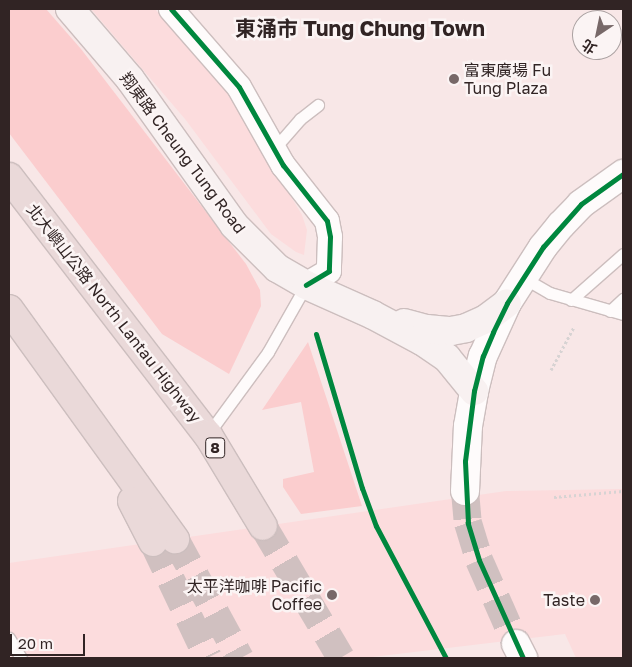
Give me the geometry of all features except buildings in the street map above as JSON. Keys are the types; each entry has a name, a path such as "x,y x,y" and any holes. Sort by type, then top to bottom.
{"highway":[{"name":"北大嶼山公路 North Lantau Highway","path":"9,178 208,435 263,526"},
{"path":"9,309 92,421 164,540"}],"main road":[{"name":"翔東路 Cheung Tung Road","path":"70,9 130,79 234,225 277,268 306,285 373,315"},
{"path":"373,315 427,329 452,331 466,328 486,319 507,303"},
{"path":"373,315 422,341 447,358 474,392"}],"street":[{"path":"171,9 240,87 273,150 327,221 330,237 329,271 306,285"},
{"path":"465,491 468,426 474,392 483,356 507,303 542,247 574,211 599,189 623,174"}],"lane":[{"path":"273,150 300,119 318,105"},
{"path":"571,300 623,254"},
{"path":"522,277 550,293 623,314"},
{"path":"208,435 268,352 306,285"},
{"path":"610,310 623,299"},
{"path":"9,638 21,658"}],"path":[{"path":"551,370 574,327"},
{"path":"554,496 623,491"}],"shaded area":[{"path":"9,9 46,9 81,49 246,264 260,290 261,306 229,374 162,334 9,133"},
{"path":"91,9 155,9 231,97 302,215 307,230 304,255 296,252 271,234 185,119"},
{"path":"308,342 362,506 301,514 283,487 283,479 314,472 301,402 262,410"},
{"path":"623,489 623,658 576,658 565,634 364,658 9,658 9,563 506,491"}],"tunnel":[{"path":"465,491 468,523 479,560 516,644"},
{"path":"263,526 341,658"},
{"path":"175,539 240,658"},
{"path":"153,542 208,658"}],"cycle path":[{"path":"171,9 239,87 283,165 327,221 330,237 329,271 306,285"},
{"path":"523,658 479,560 468,523 465,461 474,391 483,356 493,332 507,303 543,247 581,204 623,174"},
{"path":"316,334 362,488 376,526 446,658"}],"place":[{"name":"富東廣場 Fu Tung Plaza","path":"454,79"},
{"name":"太平洋咖啡 Pacific Coffee","path":"332,595"},
{"name":"Taste","path":"595,600"}],"district":[{"name":"東涌市 Tung Chung Town","path":"360,28"}]}
